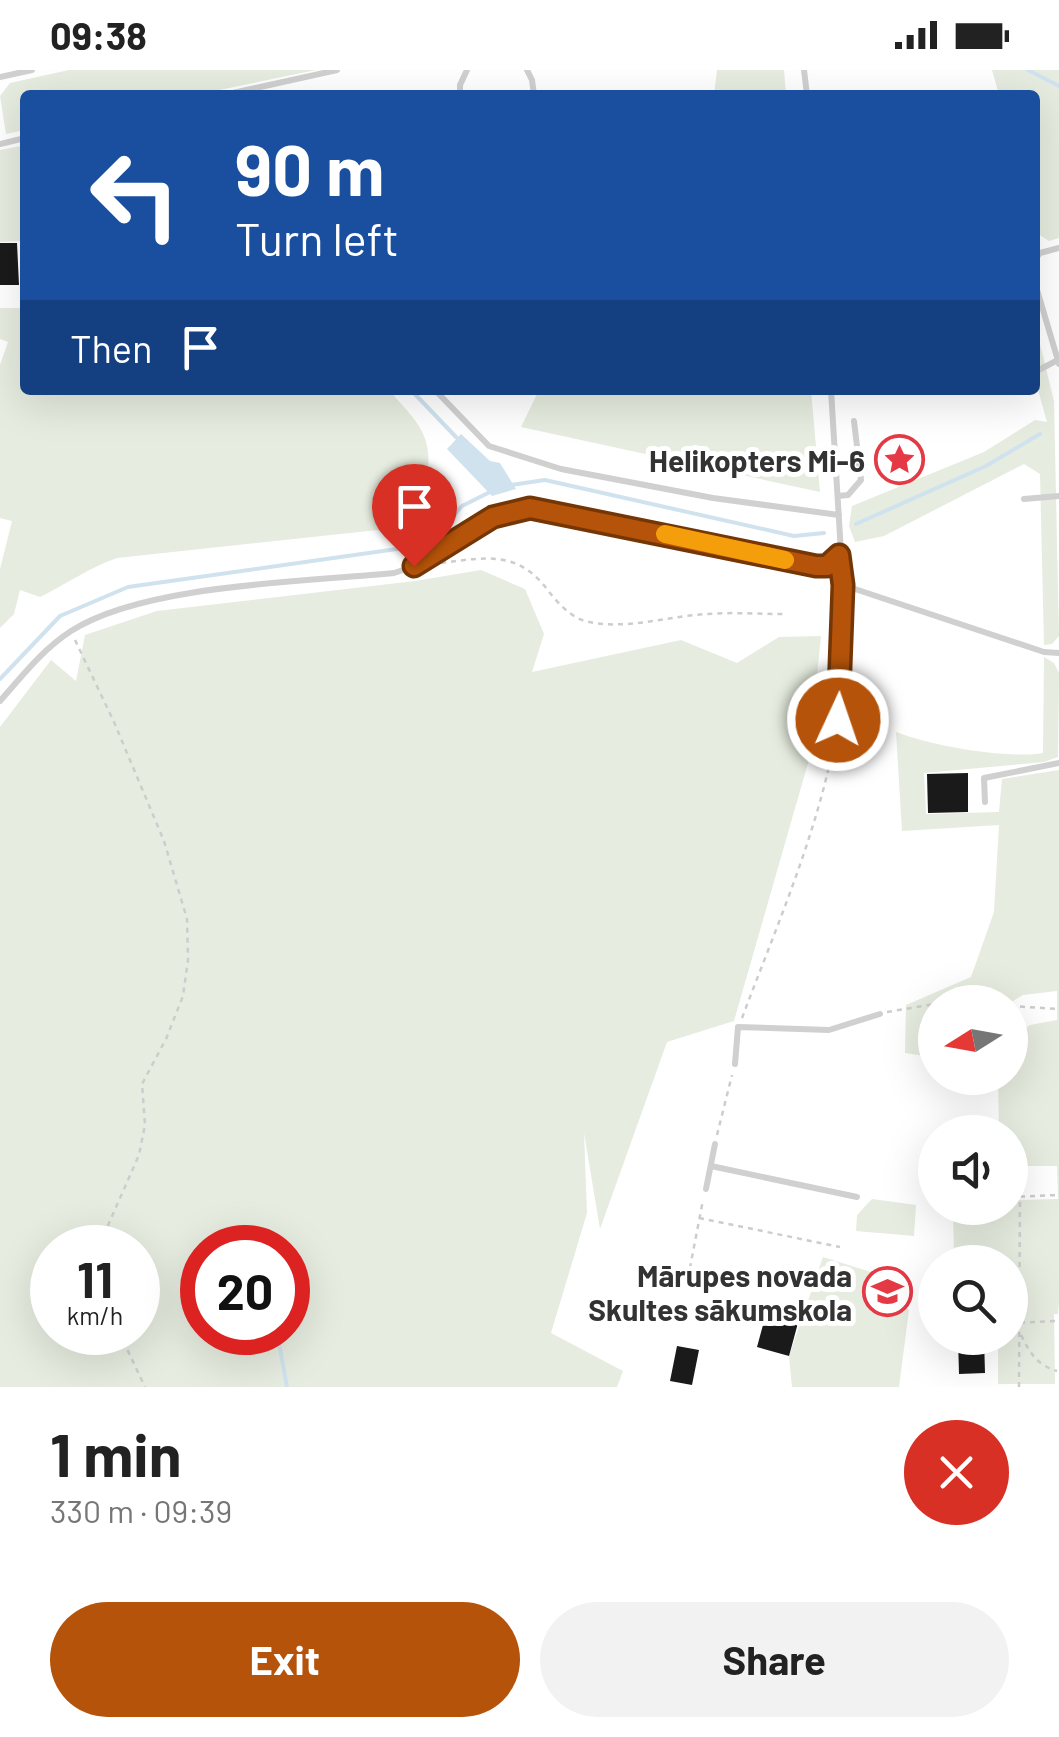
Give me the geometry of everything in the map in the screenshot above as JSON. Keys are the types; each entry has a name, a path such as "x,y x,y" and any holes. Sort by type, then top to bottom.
{"lane":[{"path":"0,77 32,70"},
{"path":"247,90 337,70"},
{"path":"1040,300 1058,362"},
{"path":"440,395 489,446 561,470 839,516"},
{"path":"831,395 843,585 838,720"},
{"path":"838,496 848,495 861,480 854,421"},
{"path":"1024,499 1059,496"},
{"path":"0,701 48,648 110,610 192,593 394,573 414,566 493,517 530,508 816,566 827,566 839,555"},
{"path":"843,585 1024,648 1059,653"},
{"path":"985,802 984,778 1059,763"},
{"path":"735,1064 738,1027 829,1030 880,1014"},
{"path":"706,1188 715,1144"},
{"path":"710,1166 856,1197"}],"path":[{"path":"414,566 506,559 527,567 560,606 582,621 615,624 709,614 784,614"},
{"path":"71,631 164,841 187,919 188,960 182,996 166,1040 142,1084 145,1125 139,1154 108,1225"},
{"path":"738,1027 799,867 830,769 838,720"},
{"path":"880,1014 918,1007"},
{"path":"1028,1007 1059,1009"},
{"path":"715,1144 735,1064"},
{"path":"688,1278 706,1188"},
{"path":"1028,1196 1059,1195"},
{"path":"699,1218 840,1248"},
{"path":"1028,1323 1056,1321"},
{"path":"1028,1350 1038,1363 1057,1371"},
{"path":"130,1355 145,1387"},
{"path":"1019,1355 1019,1387"}],"shaded area":[{"path":"69,70 316,70 219,90 20,90 20,131 6,134 0,96 10,83"},
{"path":"717,70 784,70 786,90 715,90"},
{"path":"992,70 1059,70 1059,238 1049,241 1040,235 1040,90 998,90"},
{"path":"20,146 20,241 0,242 0,150"},
{"path":"0,308 20,308 20,395 393,395 418,424 426,443 428,466 416,512 378,530 117,558 40,597 20,590 14,614 0,628 0,569 12,521 0,518 0,365 8,342 0,339"},
{"path":"1040,344 1054,401 1059,636 1052,644 1044,645 1040,474 1024,464 884,536 855,542 849,526 852,506 984,452 1035,420 1047,422 1039,395"},
{"path":"537,395 811,395 820,492 521,427"},
{"path":"481,570 525,589 544,634 532,672 681,640 737,663 779,637 821,636 808,763 734,1021 667,1042 600,1229 584,1133 587,1213 551,1333 623,1371 617,1387 0,1387 0,727 51,660 76,681 85,635 157,611"},
{"path":"1044,657 1054,663 1059,673 1058,757 1044,762 924,773 926,814 999,812 1002,779 1059,770 1059,1302 1058,1314 1054,1314 1055,1384 998,1384 998,1355 1028,1355 1028,1245 954,1245 953,1225 1028,1225 1028,1200 1058,1199 1057,1166 1028,1166 1028,1115 999,1115 998,1095 1028,1095 1028,1026 1057,1020 1057,991 1028,994 1028,985 952,985 971,977 994,912 999,825 902,831 896,732 969,750 1043,753"},
{"path":"918,1000 918,1055 905,1053 906,1005"},
{"path":"872,1199 916,1205 914,1236 856,1231 857,1215"},
{"path":"823,1257 874,1273 909,1310 899,1387 792,1387 789,1356"}],"water":[{"path":"461,434 490,461 500,463 516,489 492,496 447,449"}],"building":[{"path":"0,243 17,243 19,285 0,285"},
{"path":"968,773 968,812 928,813 927,774"},
{"path":"769,1303 801,1312 789,1356 757,1347"},
{"path":"677,1346 699,1350 692,1385 670,1381"},
{"path":"958,1355 984,1355 985,1373 959,1374"}],"waterway":[{"path":"1028,70 1059,86"},
{"path":"416,395 456,437"},
{"path":"856,524 986,466 1040,434"},
{"path":"511,485 545,480 794,536 824,533"},
{"path":"0,679 60,616 128,587 418,546 434,537 462,506 492,491"},
{"path":"281,1355 287,1387"}],"slow traffic":[{"path":"665,534 785,560"}],"place":[{"name":"Helikopters Mi-6","path":"900,460"},
{"name":"Mārupes novada Skultes sākumskola","path":"887,1292"}],"route":[{"path":"414,566 493,517 530,508 816,566 827,566 839,555 843,585 838,720"}]}
